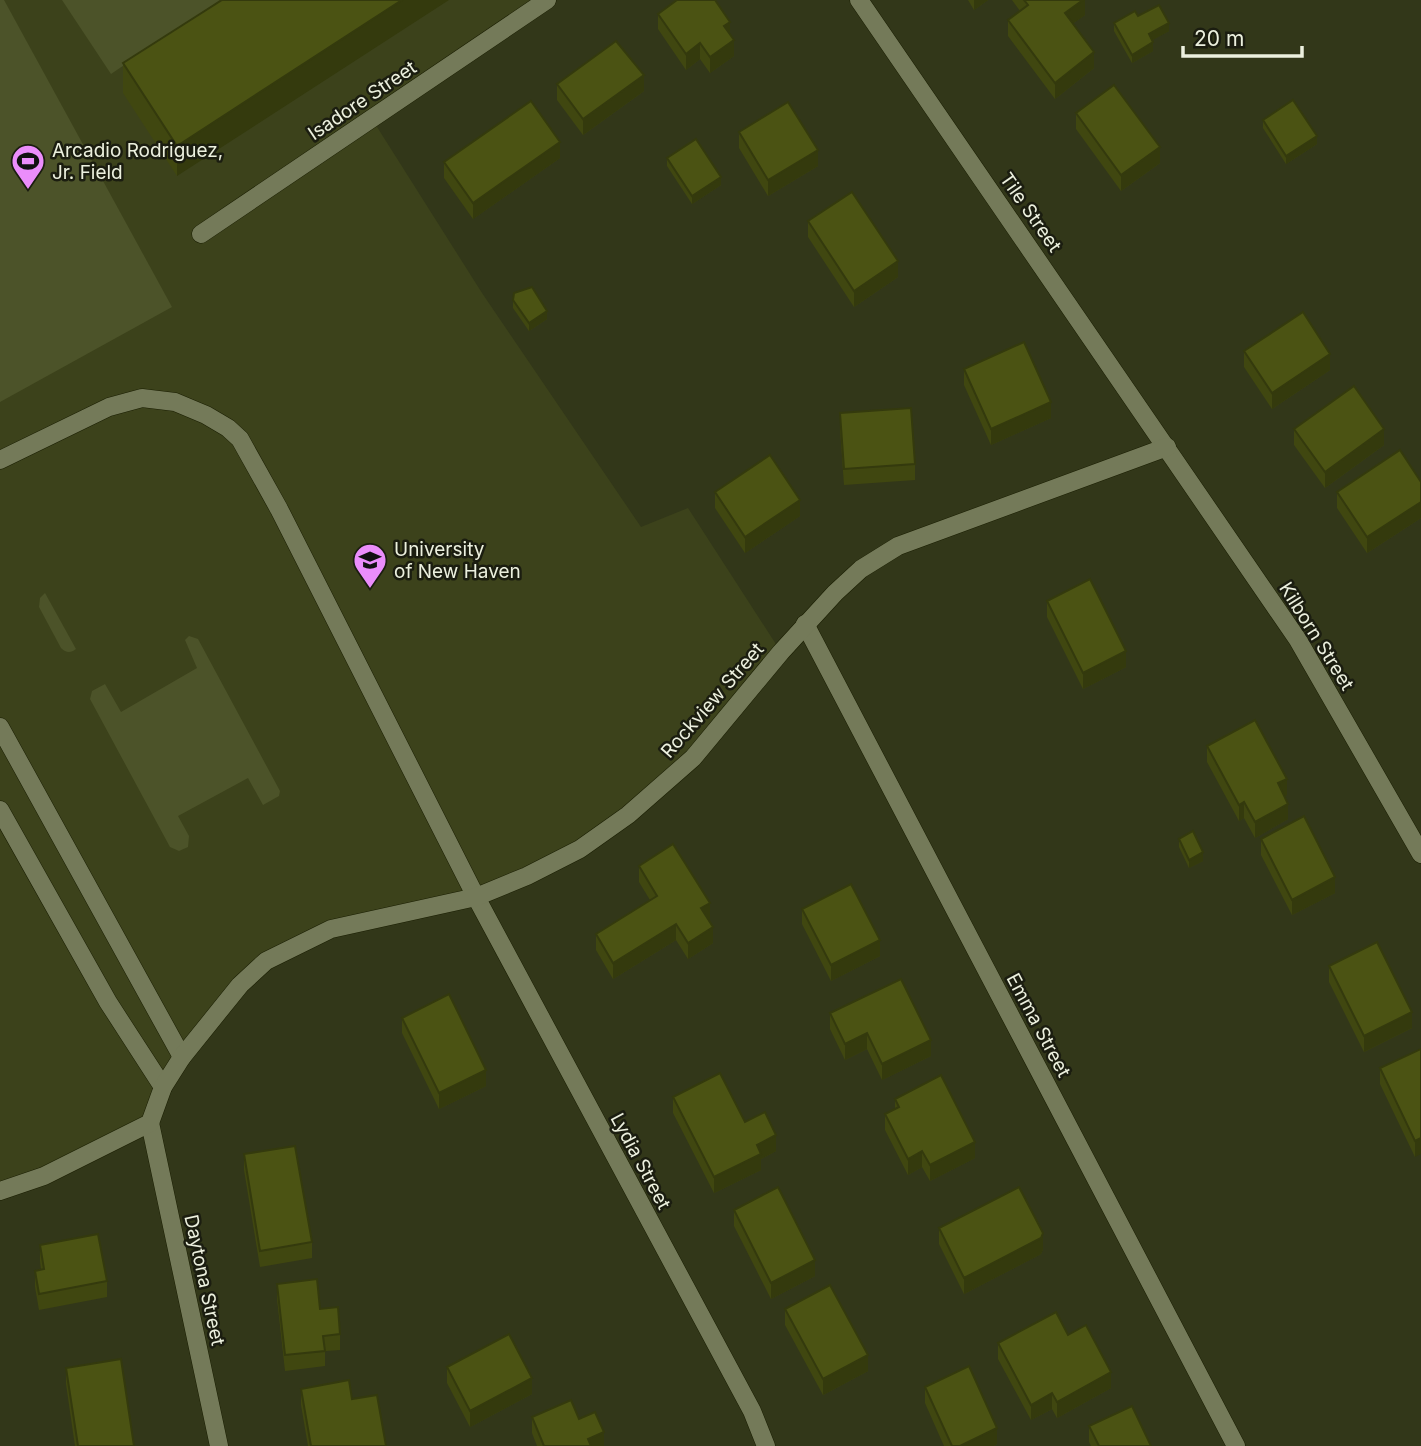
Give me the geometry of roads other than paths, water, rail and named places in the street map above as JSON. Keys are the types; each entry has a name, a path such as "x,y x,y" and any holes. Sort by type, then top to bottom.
{"street":[{"name":"Isadore Street","path":"201,234 547,0"},
{"name":"Tile Street","path":"859,0 1167,447"},
{"name":"Lydia Street","path":"0,460 109,407 142,398 175,402 206,415 240,439 476,898 752,1411 766,1446"},
{"name":"Rockview Street","path":"150,1124 163,1087 182,1057 240,985 266,961 331,929 476,898 580,849 649,797 693,758 805,624 861,569 898,546 1167,447"},
{"name":"Kilborn Street","path":"1167,447 1298,640 1421,854"},
{"name":"Emma Street","path":"805,624 1236,1446"},
{"path":"0,727 182,1057"},
{"path":"0,810 108,1002 163,1087"},
{"path":"0,1191 44,1176 150,1124"},
{"name":"Daytona Street","path":"150,1124 219,1446"}],"place":[{"name":"Arcadio Rodriguez, Jr. Field","path":"28,191"},
{"name":"University of New Haven","path":"370,590"}]}
